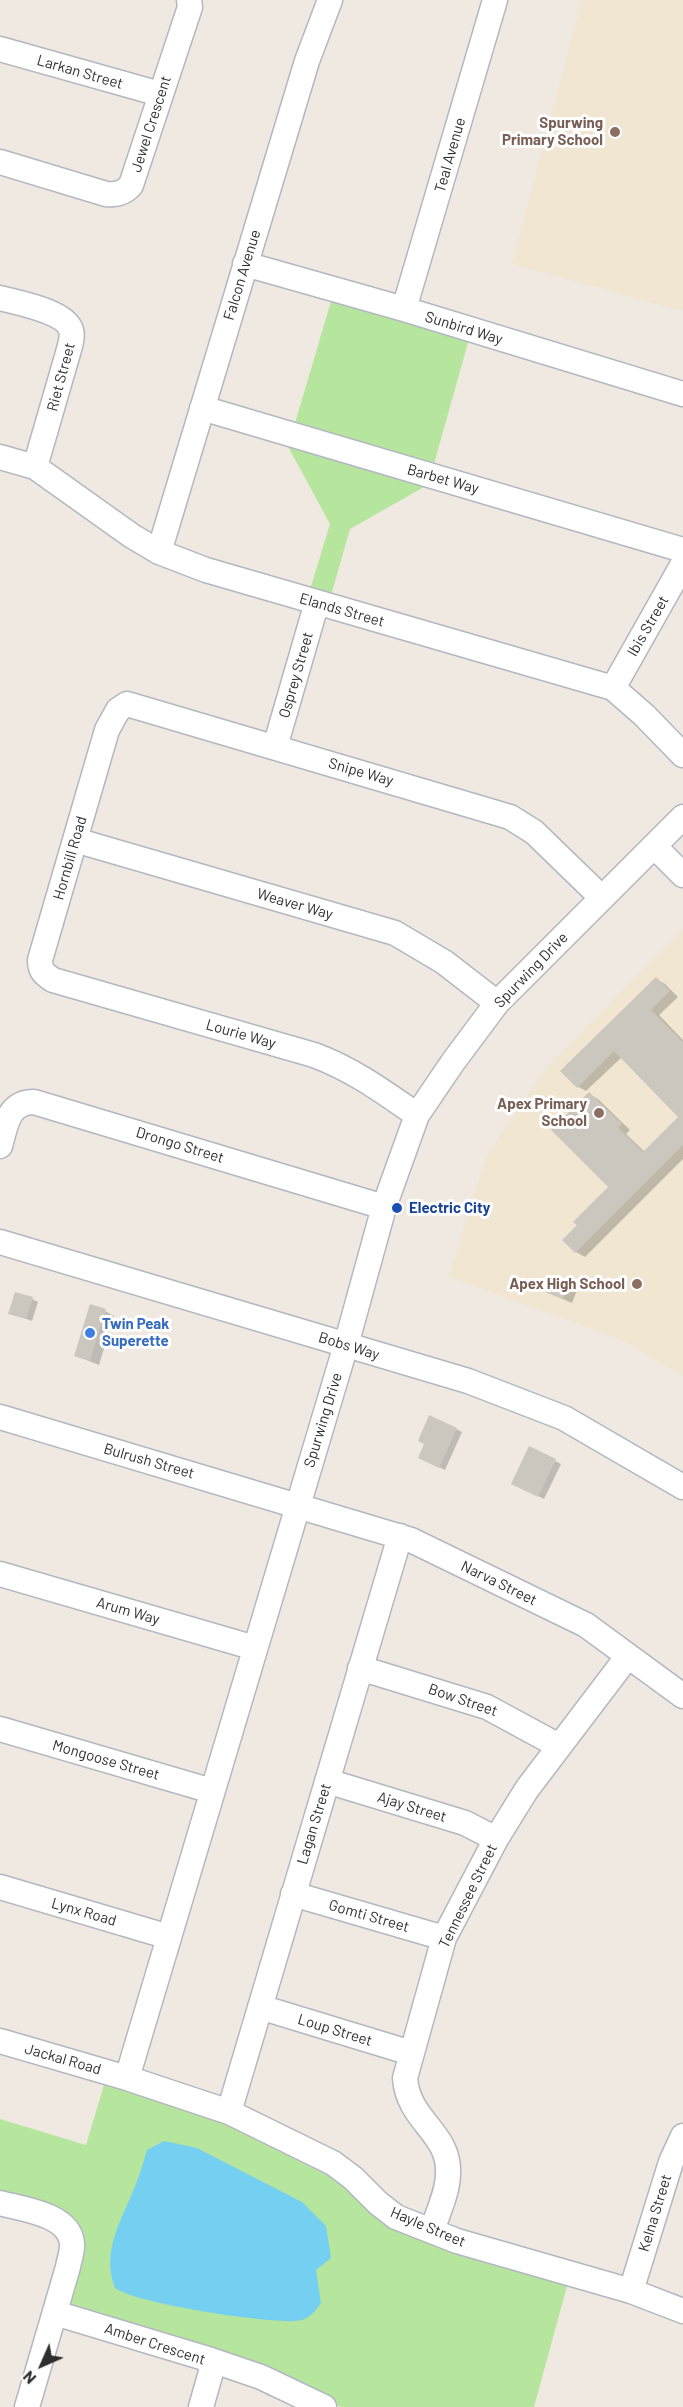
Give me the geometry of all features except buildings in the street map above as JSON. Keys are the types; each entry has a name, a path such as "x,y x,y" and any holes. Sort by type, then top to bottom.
{"street":[{"name":"Jewel Crescent","path":"0,162 106,194 115,195 126,191 131,185 190,7 189,0"},
{"name":"Falcon Avenue","path":"159,552 307,61 330,0"},
{"name":"Teal Avenue","path":"404,309 495,0"},
{"name":"Larkan Street","path":"0,49 160,94"},
{"name":"Sunbird Way","path":"245,264 404,309 683,394"},
{"name":"Riet Street","path":"0,298 47,311 61,318 71,329 72,336 68,353 36,467"},
{"name":"Barbet Way","path":"202,408 683,550"},
{"name":"Elands Street","path":"0,457 36,467 132,536 159,552 206,570 613,688 683,755"},
{"name":"Ibis Street","path":"613,688 683,564"},
{"name":"Osprey Street","path":"275,747 317,602"},
{"name":"Snipe Way","path":"107,730 117,710 127,704 510,817 534,832 601,897"},
{"name":"Hornbill Road","path":"53,980 40,968 40,960 107,730"},
{"name":"Spurwing Drive","path":"127,2078 346,1345 384,1207 417,1115 497,1003 601,897 683,818"},
{"name":"Weaver Way","path":"75,840 395,933 444,962 497,1003"},
{"path":"654,846 683,875"},
{"name":"Lourie Way","path":"53,980 314,1055 358,1074 417,1115"},
{"name":"Drongo Street","path":"0,1146 10,1113 20,1105 34,1102 384,1207"},
{"name":"Bobs Way","path":"0,1242 468,1381 564,1418 683,1487"},
{"name":"Bulrush Street","path":"0,1417 298,1505"},
{"name":"Narva Street","path":"298,1505 400,1536 586,1625 683,1696"},
{"name":"Lagan Street","path":"229,2112 400,1536"},
{"name":"Arum Way","path":"0,1574 255,1648"},
{"name":"Tennessee Street","path":"432,2231 447,2183 448,2165 439,2140 412,2107 405,2078 444,1938 496,1839 527,1788 628,1656"},
{"name":"Bow Street","path":"360,1668 487,1707 559,1746"},
{"name":"Mongoose Street","path":"0,1729 212,1791"},
{"name":"Ajay Street","path":"327,1781 465,1823 496,1839"},
{"name":"Lynx Road","path":"0,1887 169,1937"},
{"name":"Gomti Street","path":"293,1894 444,1938"},
{"name":"Loup Street","path":"260,2007 411,2053"},
{"name":"Jackal Road","path":"0,2041 127,2078"},
{"name":"Hayle Street","path":"127,2078 229,2112 333,2163 353,2178 378,2204 396,2217 502,2254 631,2291 683,2311"},
{"name":"Kelna Street","path":"631,2291 671,2162 683,2136"},
{"path":"0,2203 62,2224 72,2244 55,2313 27,2407"},
{"name":"Amber Crescent","path":"55,2313 211,2360 211,2372 201,2407"},
{"path":"211,2360 261,2377 324,2407"}],"shaded area":[{"name":"Spurwing Primary School","path":"582,0 683,0 683,311 512,264"},
{"name":"Apex Primary School","path":"683,929 683,1376 622,1340 449,1277 486,1156 545,1069"}],"green space":[{"path":"332,298 469,339 434,464 295,423"},
{"path":"284,439 431,483 350,529 330,599 309,593 330,524"},
{"path":"104,2085 205,2115 279,2151 339,2181 371,2214 391,2227 444,2247 567,2286 534,2407 341,2407 232,2359 71,2307 68,2301 80,2248 0,2197 0,2119 86,2145"}],"water":[{"path":"164,2141 197,2148 302,2202 326,2226 331,2258 316,2270 321,2303 316,2310 304,2319 296,2321 258,2319 174,2306 128,2294 115,2288 110,2260 116,2233 147,2150"}],"place":[{"name":"Spurwing Primary School","path":"615,132"},
{"name":"Apex Primary School","path":"599,1113"},
{"name":"Electric City","path":"397,1208"},
{"name":"Apex High School","path":"637,1284"},
{"name":"Twin Peak Superette","path":"90,1333"}]}
